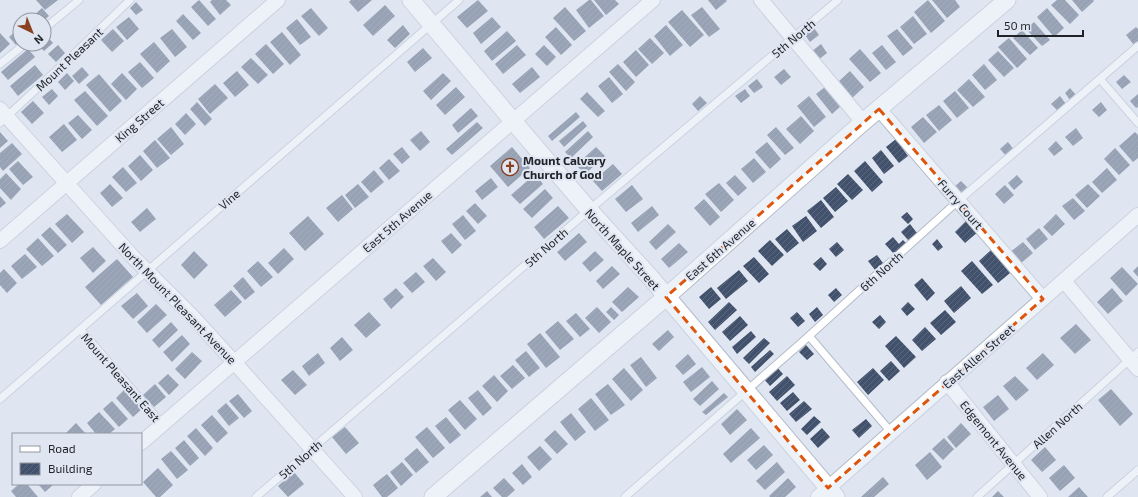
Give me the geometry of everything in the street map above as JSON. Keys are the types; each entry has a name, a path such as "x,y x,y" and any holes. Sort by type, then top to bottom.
{"street":[{"name":"King Street","path":"0,241 278,0"},
{"name":"North Maple Street","path":"411,0 589,210 746,390 827,494"},
{"name":"East 5th Avenue","path":"142,442 653,0"},
{"path":"761,0 858,116 862,124"},
{"name":"East 6th Avenue","path":"433,497 666,297 879,109 1008,0"},
{"name":"Furry Court","path":"879,109 1043,299"},
{"name":"North Mount Pleasant Avenue","path":"2,116 192,316 355,497"},
{"name":"East Allen Street","path":"827,494 891,432 1138,215"},
{"path":"1064,281 1135,360"},
{"name":"Edgemont Avenue","path":"947,382 1040,497"},
{"path":"79,497 93,485"}],"lane":[{"path":"52,22 79,0"},
{"name":"Vine","path":"0,399 460,0"},
{"name":"5th North","path":"256,497 589,210 838,0"},
{"name":"Mount Pleasant","path":"2,116 74,54 125,2"},
{"name":"6th North","path":"625,497 809,336 958,201 1138,46"},
{"path":"0,64 15,52"},
{"path":"1100,79 1138,123"},
{"name":"Mount Pleasant East","path":"80,329 162,424"},
{"path":"809,336 891,432"},
{"name":"Allen North","path":"977,497 1135,360"},
{"path":"1107,497 1138,470"}],"highlighted area":[{"path":"879,109 1043,299 828,488 666,297"}],"building":[{"path":"36,0 58,0 45,10"},
{"path":"199,0 216,19 208,26 191,7"},
{"path":"212,0 226,0 231,5 220,15 210,2"},
{"path":"351,0 372,0 358,12 349,2"},
{"path":"478,0 488,11 467,28 457,17"},
{"path":"591,0 604,16 589,28 576,10"},
{"path":"594,0 615,0 619,4 606,15"},
{"path":"708,0 726,0 727,1 716,10"},
{"path":"928,0 945,21 931,33 914,12"},
{"path":"932,0 955,0 960,7 947,18"},
{"path":"1057,0 1065,0 1079,15 1070,24 1051,5"},
{"path":"1072,0 1093,0 1094,1 1082,12"},
{"path":"136,2 143,10 136,15 130,8"},
{"path":"385,5 395,16 373,36 363,25"},
{"path":"565,7 586,31 574,41 553,18"},
{"path":"702,7 720,29 709,37 691,15"},
{"path":"42,8 46,12 38,12"},
{"path":"311,8 328,28 319,36 301,16"},
{"path":"1047,8 1064,28 1054,37 1037,17"},
{"path":"682,10 704,35 690,47 668,22"},
{"path":"183,14 201,33 193,40 176,21"},
{"path":"913,16 927,34 914,44 900,27"},
{"path":"129,17 139,29 127,40 116,27"},
{"path":"492,17 501,27 481,44 473,33"},
{"path":"297,19 311,37 300,45 286,28"},
{"path":"1034,22 1050,40 1042,46 1026,29"},
{"path":"403,25 410,34 395,48 387,40"},
{"path":"666,25 683,45 670,56 654,36"},
{"path":"556,27 572,45 561,55 545,37"},
{"path":"1136,27 1138,29 1138,41 1134,45 1126,35"},
{"path":"814,28 819,35 810,42 805,35"},
{"path":"113,29 124,41 112,52 101,40"},
{"path":"172,29 187,47 175,57 160,38"},
{"path":"897,29 913,48 903,56 887,36"},
{"path":"1022,30 1038,48 1030,55 1013,38"},
{"path":"507,31 516,41 492,61 484,51"},
{"path":"282,32 301,55 290,65 270,42"},
{"path":"0,33 10,44 0,53"},
{"path":"650,38 664,53 652,64 638,49"},
{"path":"1009,38 1027,59 1017,68 998,47"},
{"path":"154,42 170,61 157,73 140,54"},
{"path":"266,44 284,64 273,74 255,54"},
{"path":"821,44 827,53 818,60 812,51"},
{"path":"58,45 65,53 56,62 48,54"},
{"path":"517,45 526,55 503,74 495,64"},
{"path":"544,45 556,57 547,66 535,54"},
{"path":"882,45 896,62 886,70 872,53"},
{"path":"423,48 432,58 415,72 407,62"},
{"path":"860,49 881,73 870,82 849,59"},
{"path":"636,50 649,65 636,77 623,62"},
{"path":"998,51 1014,68 1004,77 988,60"},
{"path":"24,52 31,52 35,57 8,80 1,72"},
{"path":"251,58 268,75 258,84 241,67"},
{"path":"140,62 154,78 142,88 128,72"},
{"path":"618,64 635,82 626,91 609,72"},
{"path":"984,64 997,80 985,90 972,75"},
{"path":"35,65 43,75 18,96 10,86"},
{"path":"82,67 89,75 79,84 72,76"},
{"path":"532,67 540,77 520,93 512,84"},
{"path":"784,69 791,77 781,85 774,77"},
{"path":"237,71 249,85 235,97 223,83"},
{"path":"850,71 864,87 851,99 837,83"},
{"path":"67,73 74,81 65,90 58,82"},
{"path":"122,73 137,89 126,100 111,84"},
{"path":"443,73 451,81 431,100 423,91"},
{"path":"99,74 122,101 110,112 86,85"},
{"path":"1124,75 1131,82 1122,89 1116,82"},
{"path":"609,77 623,94 612,103 598,86"},
{"path":"757,79 763,87 754,93 748,86"},
{"path":"969,79 985,97 973,107 957,90"},
{"path":"215,84 228,98 210,114 198,99"},
{"path":"826,86 842,105 832,114 816,94"},
{"path":"456,87 465,97 445,115 436,105"},
{"path":"1070,88 1076,95 1070,100 1065,93"},
{"path":"52,89 58,96 49,105 42,97"},
{"path":"745,89 750,96 741,103 735,96"},
{"path":"85,91 108,116 97,126 74,100"},
{"path":"955,91 969,108 957,118 943,101"},
{"path":"587,92 605,111 598,117 580,99"},
{"path":"1138,94 1138,107 1136,108 1130,101"},
{"path":"700,96 707,103 698,111 692,104"},
{"path":"809,96 826,117 814,127 797,106"},
{"path":"1060,96 1066,104 1058,111 1051,104"},
{"path":"33,101 44,113 32,124 21,112"},
{"path":"197,102 212,119 205,126 190,109"},
{"path":"1101,102 1107,110 1099,117 1092,110"},
{"path":"939,105 952,120 939,131 926,115"},
{"path":"471,108 478,116 458,133 452,125"},
{"path":"576,112 580,117 552,141 548,136"},
{"path":"186,113 196,124 185,135 175,124"},
{"path":"78,115 92,130 82,139 68,123"},
{"path":"801,116 814,131 800,144 786,129"},
{"path":"923,117 937,132 924,143 911,127"},
{"path":"583,121 587,126 564,147 559,141"},
{"path":"477,122 483,128 452,155 446,149"},
{"path":"64,124 77,140 62,152 49,137"},
{"path":"171,127 184,144 171,155 157,139"},
{"path":"776,127 794,148 785,155 767,135"},
{"path":"1076,128 1083,138 1073,146 1065,137"},
{"path":"421,131 430,142 420,151 410,140"},
{"path":"588,131 593,137 571,158 565,152"},
{"path":"0,132 8,141 0,148"},
{"path":"1135,132 1138,135 1138,158 1133,162 1119,146"},
{"path":"896,139 908,156 899,163 886,147"},
{"path":"155,140 170,158 157,168 143,151"},
{"path":"1056,141 1063,149 1054,156 1048,149"},
{"path":"767,142 781,159 770,169 755,152"},
{"path":"1008,142 1015,151 1007,157 1000,149"},
{"path":"12,143 22,154 3,171 0,167 0,153"},
{"path":"402,147 410,157 402,164 393,154"},
{"name":"Mount Calvary Church of God","path":"512,147 530,168 508,187 490,166"},
{"path":"596,147 605,156 585,174 576,165"},
{"path":"1115,148 1130,165 1119,175 1104,159"},
{"path":"881,150 894,166 884,174 872,158"},
{"path":"140,155 153,170 141,181 128,166"},
{"path":"754,158 766,172 753,183 741,169"},
{"path":"389,159 400,171 389,180 379,168"},
{"path":"18,161 33,177 23,185 9,169"},
{"path":"865,161 883,182 872,192 854,171"},
{"path":"613,164 622,174 602,191 593,181"},
{"path":"123,167 137,183 126,192 112,177"},
{"path":"1107,168 1117,180 1102,193 1092,182"},
{"path":"374,170 384,182 371,193 361,182"},
{"path":"6,173 21,189 11,200 0,188 0,179"},
{"path":"535,174 543,184 520,204 511,195"},
{"path":"848,174 863,190 852,200 837,184"},
{"path":"735,175 747,188 738,196 726,183"},
{"path":"1017,175 1023,182 1014,190 1008,183"},
{"path":"491,178 498,187 482,200 475,191"},
{"path":"961,181 969,189 961,196 954,187"},
{"path":"719,183 734,200 721,212 705,194"},
{"path":"110,184 123,198 112,207 100,193"},
{"path":"358,184 369,197 355,208 345,195"},
{"path":"1088,184 1100,196 1087,208 1075,195"},
{"path":"632,185 643,199 626,212 615,199"},
{"path":"1005,185 1014,195 1004,204 995,194"},
{"path":"836,187 848,201 835,212 823,198"},
{"path":"545,189 553,198 532,218 523,209"},
{"path":"342,195 353,209 338,222 326,208"},
{"path":"0,196 6,203 0,208"},
{"path":"1073,198 1085,211 1074,220 1062,206"},
{"path":"704,199 720,217 710,226 694,208"},
{"path":"821,200 834,217 821,228 807,211"},
{"path":"475,203 487,216 478,224 466,211"},
{"path":"558,206 569,218 544,239 534,227"},
{"path":"652,206 659,215 638,232 631,223"},
{"path":"147,208 156,219 140,232 131,222"},
{"path":"907,212 913,219 908,224 901,217"},
{"path":"67,214 84,232 72,243 55,224"},
{"path":"1056,214 1065,224 1052,236 1043,227"},
{"path":"463,215 476,231 465,240 452,224"},
{"path":"308,216 324,234 305,251 289,233"},
{"path":"806,216 817,231 803,242 792,226"},
{"path":"968,219 979,231 965,243 955,232"},
{"path":"668,224 676,232 656,250 649,242"},
{"path":"910,224 917,233 908,240 901,232"},
{"path":"50,227 67,245 58,253 41,235"},
{"path":"1039,228 1048,239 1035,250 1026,239"},
{"path":"787,229 799,243 787,253 775,239"},
{"path":"451,233 462,245 452,254 441,241"},
{"path":"579,233 587,242 565,261 557,252"},
{"path":"893,237 899,244 903,240 906,243 894,254 885,244"},
{"path":"38,238 54,256 42,266 26,249"},
{"path":"937,239 943,247 938,251 932,244"},
{"path":"770,240 784,255 772,266 758,251"},
{"path":"837,242 844,250 836,257 829,249"},
{"path":"1023,242 1033,253 1019,265 1009,253"},
{"path":"679,243 688,252 669,268 661,259"},
{"path":"93,247 106,261 93,273 80,258"},
{"path":"284,248 294,259 278,274 268,263"},
{"path":"991,250 1010,273 998,283 979,261"},
{"path":"194,251 208,265 194,279 181,265"},
{"path":"595,251 604,260 590,272 582,263"},
{"path":"25,254 37,267 22,279 11,266"},
{"path":"877,255 883,263 875,270 868,261"},
{"path":"754,257 769,274 759,283 743,266"},
{"path":"821,257 827,264 820,271 813,264"},
{"path":"433,258 446,272 436,281 423,266"},
{"path":"117,259 133,277 101,305 85,287"},
{"path":"258,261 273,277 261,287 247,271"},
{"path":"972,261 993,285 982,294 961,271"},
{"path":"612,266 620,274 603,289 596,281"},
{"path":"1138,266 1138,277 1133,271"},
{"path":"1122,267 1138,284 1126,296 1110,278"},
{"path":"4,269 17,283 7,293 0,285 0,273"},
{"path":"739,270 748,281 726,299 717,288"},
{"path":"416,272 425,282 412,293 403,283"},
{"path":"243,277 255,292 245,300 233,286"},
{"path":"922,278 935,293 927,301 914,285"},
{"path":"961,286 971,298 954,313 944,301"},
{"path":"628,287 639,297 622,312 612,302"},
{"path":"711,287 721,299 709,309 699,297"},
{"path":"396,288 404,297 391,309 383,299"},
{"path":"836,288 842,295 834,302 828,295"},
{"path":"1112,288 1123,301 1108,314 1097,302"},
{"path":"231,290 242,302 225,317 214,305"},
{"path":"137,293 148,306 133,319 121,306"},
{"path":"729,302 737,310 715,330 708,322"},
{"path":"908,302 915,309 907,316 901,309"},
{"path":"156,304 167,315 147,333 137,322"},
{"path":"597,307 611,322 599,333 585,318"},
{"path":"611,307 619,315 614,320 606,312"},
{"path":"817,307 823,315 815,322 809,314"},
{"path":"945,310 956,322 941,335 930,323"},
{"path":"369,312 381,325 366,338 354,325"},
{"path":"797,312 805,321 798,327 790,318"},
{"path":"576,313 590,329 580,337 566,321"},
{"path":"880,315 886,322 879,329 872,322"},
{"path":"740,316 748,325 730,341 722,332"},
{"path":"558,321 574,339 560,350 545,332"},
{"path":"171,322 178,330 159,348 152,340"},
{"path":"1076,324 1091,340 1075,354 1060,338"},
{"path":"925,327 936,339 922,351 912,340"},
{"path":"668,330 674,337 659,351 652,344"},
{"path":"751,331 756,337 737,354 732,347"},
{"path":"540,333 560,357 546,368 527,344"},
{"path":"182,335 190,344 172,362 163,352"},
{"path":"896,336 916,357 904,368 885,346"},
{"path":"342,337 353,350 340,361 330,348"},
{"path":"764,338 770,343 749,364 743,358"},
{"path":"806,345 814,354 807,360 799,352"},
{"path":"770,350 774,354 755,372 751,367"},
{"path":"526,351 540,368 529,377 515,360"},
{"path":"192,352 202,361 185,379 175,369"},
{"path":"318,353 325,363 309,376 302,366"},
{"path":"1043,353 1054,365 1037,380 1026,368"},
{"path":"688,354 696,364 683,375 675,366"},
{"path":"641,357 657,378 646,387 630,365"},
{"path":"891,361 900,371 889,381 880,371"},
{"path":"513,365 525,378 512,389 500,376"},
{"path":"776,366 783,374 770,386 763,378"},
{"path":"702,367 710,377 691,392 683,382"},
{"path":"624,368 643,390 631,401 612,379"},
{"path":"873,368 884,380 868,395 857,382"},
{"path":"293,370 307,385 295,395 281,380"},
{"path":"168,374 179,385 169,395 158,383"},
{"path":"494,375 508,391 497,402 482,386"},
{"path":"787,376 795,385 777,401 769,392"},
{"path":"1015,376 1029,390 1016,401 1003,386"},
{"path":"712,381 719,389 700,406 693,399"},
{"path":"155,384 166,397 154,407 143,395"},
{"path":"608,384 625,405 611,415 595,394"},
{"path":"125,389 143,408 133,417 116,398"},
{"path":"1111,389 1133,414 1120,426 1098,400"},
{"path":"478,390 492,408 483,416 468,398"},
{"path":"793,392 800,400 787,411 780,403"},
{"path":"724,393 728,397 706,415 702,412"},
{"path":"238,394 252,411 244,418 229,401"},
{"path":"998,395 1009,409 994,421 983,407"},
{"path":"591,398 609,420 595,431 578,409"},
{"path":"460,400 477,419 465,430 448,410"},
{"path":"112,401 128,419 119,427 103,409"},
{"path":"804,401 812,409 796,422 789,414"},
{"path":"226,403 239,418 229,426 217,411"},
{"path":"737,409 747,420 730,435 721,424"},
{"path":"99,412 115,429 110,433 95,433 87,423"},
{"path":"571,413 586,432 575,441 560,422"},
{"path":"212,415 228,433 217,443 201,425"},
{"path":"814,416 821,422 807,435 801,429"},
{"path":"446,417 461,435 450,444 435,426"},
{"path":"866,419 872,426 859,438 852,430"},
{"path":"76,423 85,433 66,433"},
{"path":"961,423 971,434 956,448 947,437"},
{"path":"345,427 359,443 346,454 332,437"},
{"path":"427,427 445,448 433,458 415,437"},
{"path":"196,428 213,448 205,456 187,436"},
{"path":"751,428 760,438 731,463 723,454"},
{"path":"822,428 830,437 818,448 810,439"},
{"path":"555,430 568,444 557,454 544,440"},
{"path":"944,438 954,449 943,460 932,449"},
{"path":"184,440 199,458 190,466 175,448"},
{"path":"764,445 773,455 756,470 747,460"},
{"path":"540,446 552,459 539,471 527,457"},
{"path":"1045,447 1056,460 1042,472 1031,460"},
{"path":"417,448 429,462 416,473 404,459"},
{"path":"171,451 188,470 177,479 161,459"},
{"path":"930,452 942,467 927,480 915,465"},
{"path":"402,462 413,475 401,486 390,472"},
{"path":"777,462 785,472 765,490 756,481"},
{"path":"522,464 532,477 523,485 512,473"},
{"path":"1064,465 1075,478 1060,491 1049,478"},
{"path":"158,468 173,485 160,497 156,497 143,482"},
{"path":"294,472 304,484 288,497 278,486"},
{"path":"387,474 398,488 387,497 382,497 373,485"},
{"path":"883,477 889,484 874,497 861,497"},
{"path":"504,478 515,490 507,497 502,497 493,488"},
{"path":"788,478 796,487 785,497 769,496"},
{"path":"18,485 28,485 38,497 16,497 11,491"},
{"path":"39,485 53,485 45,492"},
{"path":"1079,487 1088,497 1068,497"},
{"path":"487,491 492,497 480,497"},
{"path":"998,491 1004,497 992,497"}],"place":[{"name":"Mount Calvary Church of God","path":"510,167"}]}
